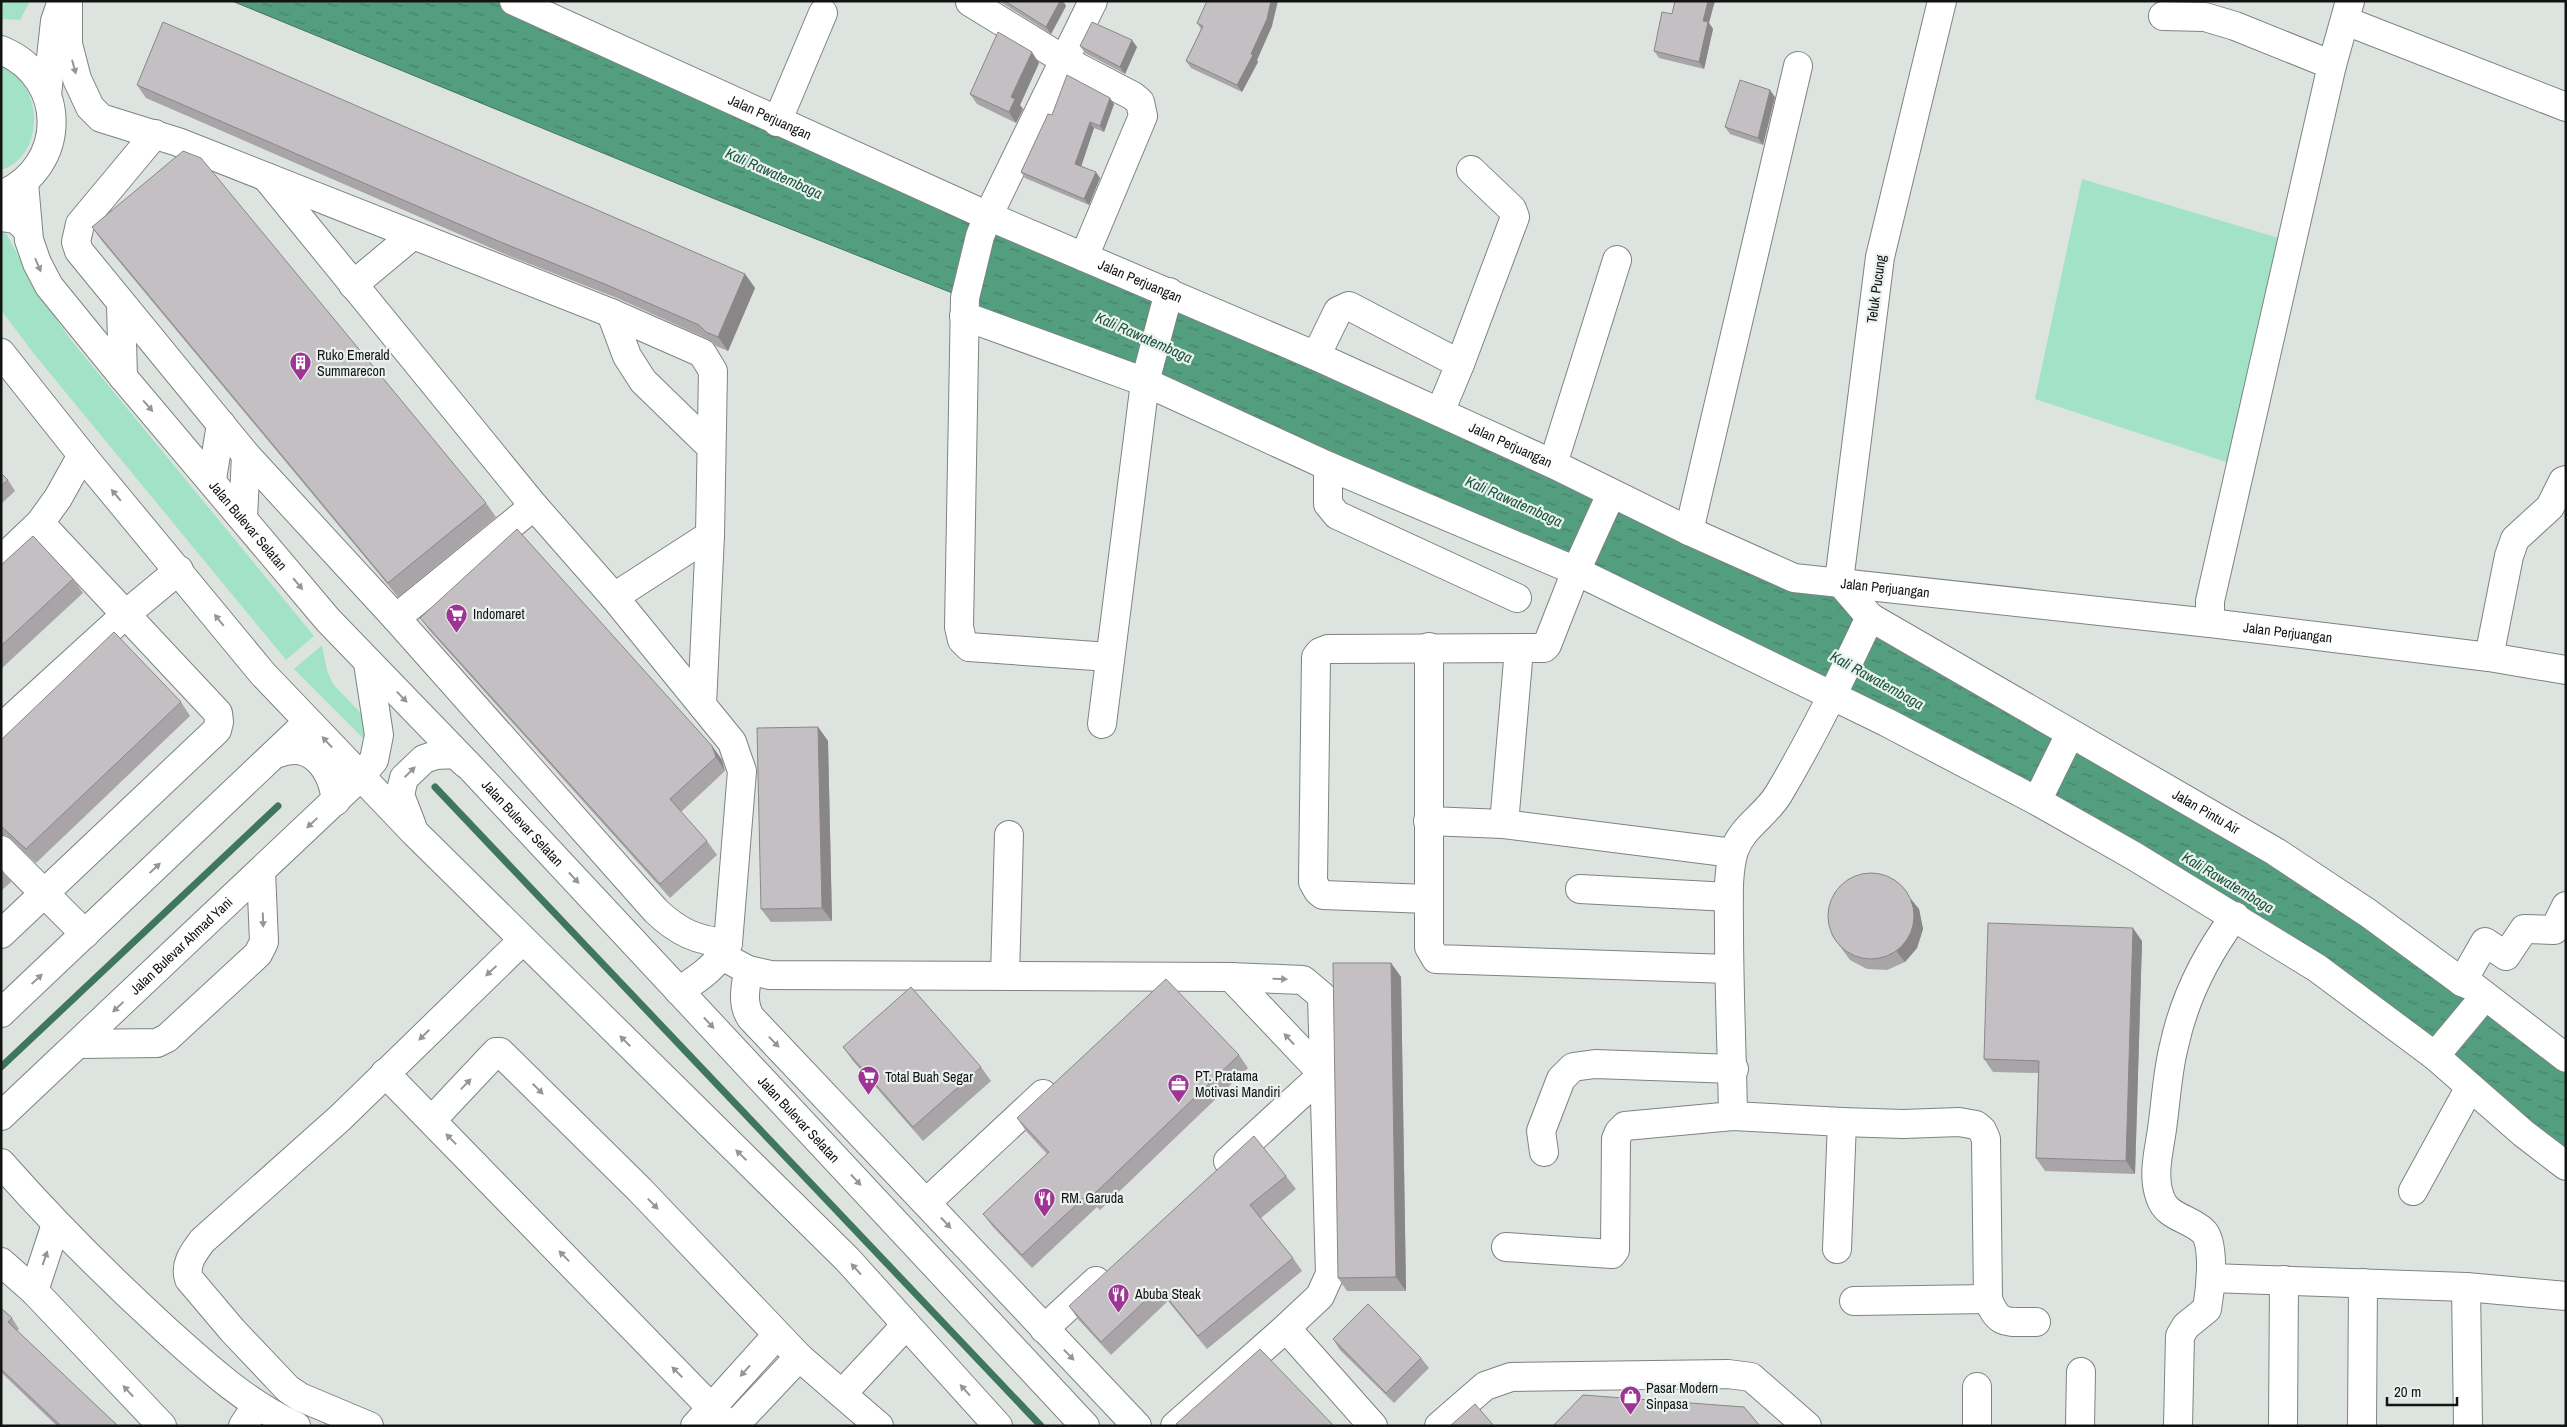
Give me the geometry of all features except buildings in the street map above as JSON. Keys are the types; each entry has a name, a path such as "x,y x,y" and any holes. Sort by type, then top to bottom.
{"street":[{"path":"12,189 39,166 49,145 52,128 47,95 55,21 62,1"},
{"path":"68,1 68,44 81,91 90,107 101,118 155,134 265,176 610,314 702,353 713,371 710,535 702,705"},
{"name":"Jalan Perjuangan","path":"514,1 777,122 984,226 1084,256 1166,303 1316,356 1552,464 1607,502 1689,531 1794,578 1839,581 2210,623 2490,657 2566,670"},
{"path":"1093,1 1066,61 984,226 965,307 959,627 962,640 969,647 1110,658"},
{"name":"Teluk Pucung","path":"1839,581 1880,257 1942,1"},
{"path":"970,2 1066,61 1133,96 1143,109 1143,116 1084,256"},
{"path":"2210,623 2210,601 2332,65 2348,11 2566,108"},
{"path":"777,122 823,13"},
{"path":"2163,16 2205,17 2235,26 2332,65"},
{"path":"1,50 23,62 34,72 47,95"},
{"path":"1689,531 1798,66"},
{"path":"155,134 85,217 77,231 76,242 79,251 121,305 246,455 396,618 656,911 684,934 725,950 748,970 770,975 1231,977 1303,980 1322,996 1330,1274 1320,1296 1175,1426"},
{"path":"1440,412 1515,217 1512,209 1471,170"},
{"path":"265,176 534,506 614,597 732,742 742,771 725,950 702,977 680,991"},
{"name":"Jalan Bulevar Selatan","path":"12,189 37,263 49,286 123,377 212,480 328,620 473,770 1085,1426"},
{"path":"1,217 16,219 26,228"},
{"path":"353,285 413,235"},
{"path":"1552,464 1617,260"},
{"path":"1102,724 1147,373 1166,303"},
{"path":"121,305 123,377"},
{"path":"1316,356 1338,311 1349,306 1460,364"},
{"path":"965,307 1147,373 1328,466 1578,567 1832,696 2039,796 2235,916 2345,987 2437,1053 2470,1087 2523,1133 2566,1166"},
{"path":"610,314 627,356 643,381 711,447"},
{"path":"1,353 82,455 179,570 263,674 360,778 847,1259 998,1426"},
{"path":"212,480 221,424"},
{"path":"1,560 40,523 58,498 82,455"},
{"path":"243,518 246,455"},
{"path":"1328,466 1328,504 1337,516 1517,598"},
{"path":"2490,657 2509,556 2515,539 2550,507 2563,481 2566,480"},
{"path":"1428,899 1323,895 1318,891 1313,882 1316,657 1320,652 1328,649 1429,647 1538,649 1547,645 1578,567 1607,502"},
{"path":"396,618 534,506"},
{"path":"1,934 218,728 218,713 40,523"},
{"path":"614,597 710,535"},
{"path":"1,728 126,614 179,570"},
{"name":"Jalan Pintu Air","path":"1839,581 1870,617 2066,743 2276,852 2368,913 2462,982 2486,996 2566,1058"},
{"path":"1733,1116 1734,1069 1729,970 1730,897 1734,853 1740,838 1776,797 1832,696 1870,617"},
{"path":"1429,647 1429,947 1436,960 1729,970"},
{"path":"1504,824 1519,649"},
{"name":"Jalan Bulevar Ahmad Yani","path":"1,1116 360,778 374,760 379,734 368,663"},
{"path":"1,1012 308,722"},
{"path":"2039,796 2066,743"},
{"path":"276,754 290,748 305,750 324,767 334,787 336,801"},
{"path":"414,832 400,795 404,778 424,759 436,755 455,754 473,770"},
{"path":"1428,821 1504,824 1734,853"},
{"path":"1005,976 1009,835"},
{"path":"1,850 85,934"},
{"path":"78,1044 157,1043 167,1038 258,954 264,942 261,871"},
{"path":"1580,889 1730,897"},
{"path":"2462,982 2485,942 2506,956 2524,929 2554,930 2566,906"},
{"path":"2178,1426 2180,1336 2186,1326 2207,1309 2211,1278 2207,1236 2203,1231 2168,1211 2163,1204 2156,1174 2173,1048 2179,1024 2192,988 2210,953 2235,916"},
{"path":"369,1426 328,1418 288,1389 233,1331 189,1279 187,1268 202,1240 340,1118 523,940"},
{"path":"748,970 744,1001 746,1010 751,1018 1137,1426"},
{"path":"1142,1002 1171,976"},
{"path":"1231,977 1323,1074"},
{"path":"2437,1053 2486,996"},
{"path":"432,1120 496,1052 500,1052 640,1190 799,1357 879,1426"},
{"path":"1544,1152 1541,1131 1550,1103 1561,1079 1573,1067 1595,1064 1734,1069"},
{"path":"385,1073 432,1120 712,1419 777,1335"},
{"path":"1213,1175 1323,1074"},
{"path":"927,1202 1063,1075"},
{"path":"2413,1191 2470,1087"},
{"path":"1506,1247 1612,1254 1615,1250 1616,1139 1619,1132 1626,1126 1733,1116 1903,1124 1959,1122 1976,1125 1982,1130 1986,1139 1988,1300 1994,1315 2004,1321 2036,1322"},
{"path":"1837,1249 1842,1122"},
{"path":"1,1163 56,1224 118,1287 189,1351 249,1416 296,1426"},
{"path":"34,1291 56,1224"},
{"path":"1,1262 34,1291 162,1426"},
{"path":"1044,1329 1117,1262"},
{"path":"2211,1278 2466,1287 2566,1296"},
{"path":"2283,1426 2284,1280"},
{"path":"2362,1426 2363,1282"},
{"path":"2466,1287 2468,1426"},
{"path":"1854,1301 1988,1300"},
{"path":"842,1394 906,1325"},
{"path":"1286,1328 1373,1426"},
{"path":"734,1426 799,1357"},
{"path":"2080,1426 2081,1372"},
{"path":"1439,1426 1485,1386 1511,1378 1728,1374 1751,1377 1808,1426"},
{"path":"1977,1388 1977,1426"}],"shaded area":[{"path":"1,1 30,1 20,20 1,19"},
{"path":"1,67 15,75 25,87 32,102 34,119 32,135 26,150 16,162 1,170"},
{"path":"2082,179 2292,242 2241,467 2035,399"},
{"path":"1,224 38,292 71,340 314,636 286,660 34,354 1,310"},
{"path":"322,645 327,670 333,684 373,726 372,747 294,669"}],"water":[{"name":"Kali Rawatembaga","path":"232,1 514,1 1859,605 2276,852 2566,1058 2566,1166 2422,1046 1886,722 964,316 965,298 720,201"}],"waterway":[{"path":"435,787 1041,1426"},
{"path":"1,1067 278,806"}],"place":[{"name":"Ruko Emerald Summarecon","path":"301,382"},
{"name":"Indomaret","path":"457,633"},
{"name":"Total Buah Segar","path":"869,1096"},
{"name":"PT. Pratama Motivasi Mandiri","path":"1179,1103"},
{"name":"RM. Garuda","path":"1045,1217"},
{"name":"Abuba Steak","path":"1119,1313"},
{"name":"Pasar Modern Sinpasa","path":"1630,1415"}]}
